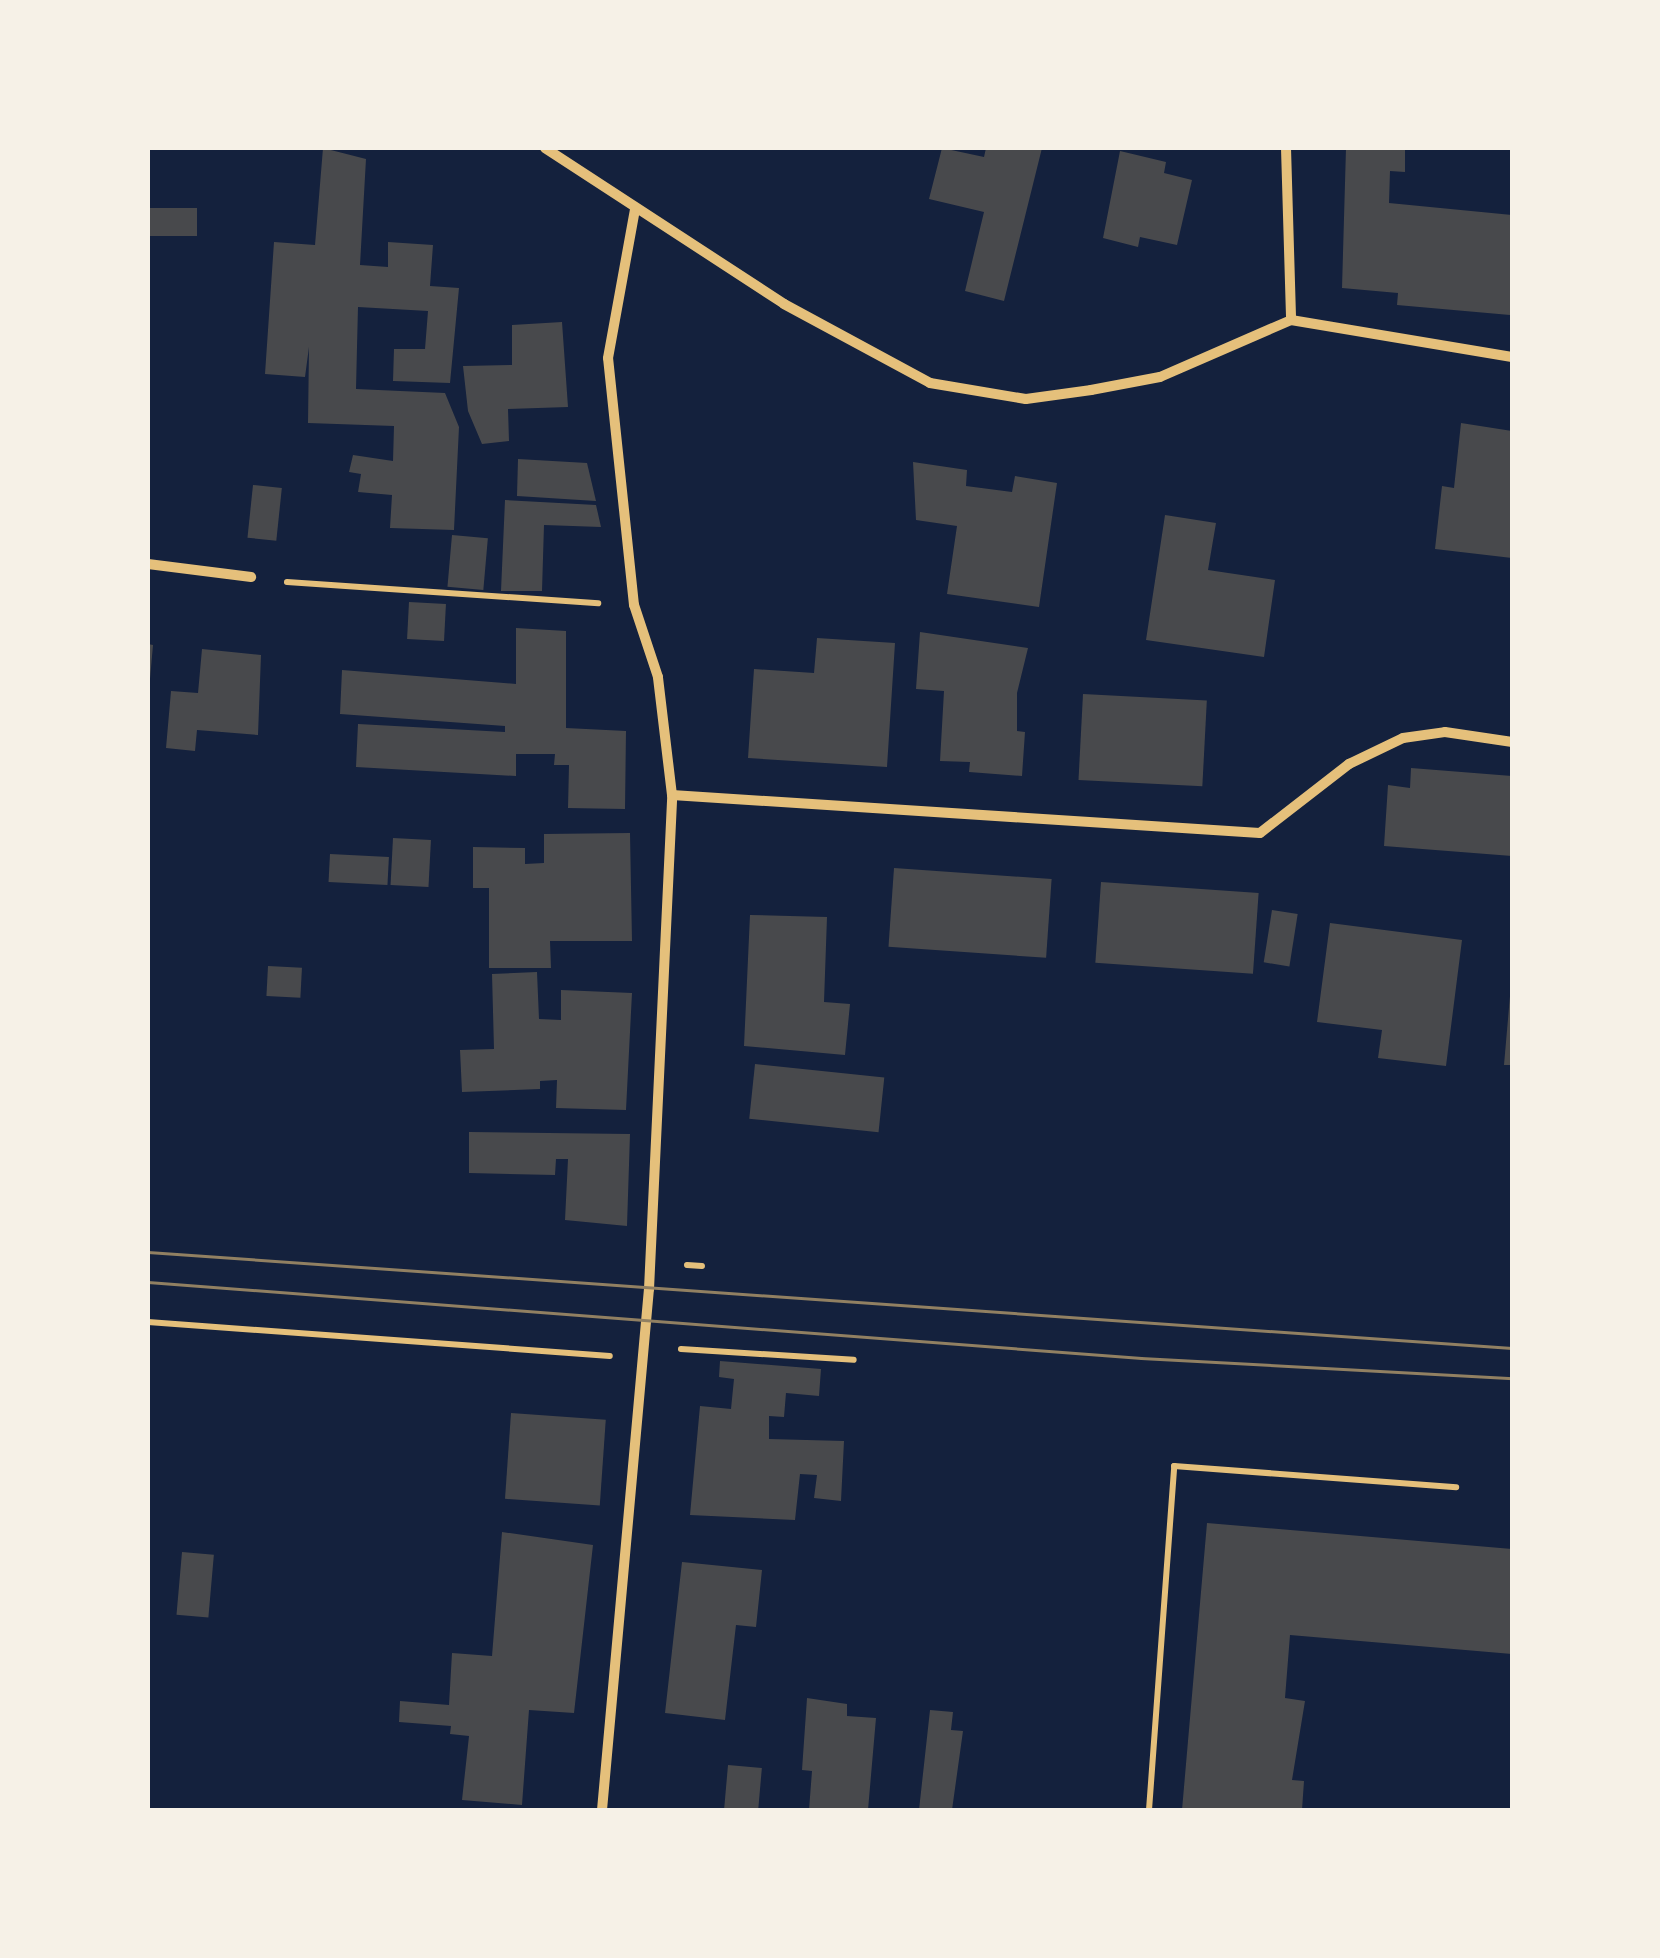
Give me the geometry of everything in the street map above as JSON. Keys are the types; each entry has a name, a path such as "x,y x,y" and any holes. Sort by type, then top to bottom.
{"street":[{"path":"545,148 784,304 930,383 1026,399 1160,377 1291,320 1512,356"},
{"path":"1286,148 1291,320"},
{"path":"602,1810 644,1352 672,795 658,677 634,605 608,358 635,210"},
{"path":"148,564 251,578"},
{"path":"672,795 1260,833 1349,764 1403,738 1445,732 1512,742"}],"path":[{"path":"251,578 634,605"},
{"path":"148,1322 644,1352 854,1360"},
{"path":"1149,1810 1174,1466 1456,1488"}],"building":[{"path":"323,148 366,159 360,265 388,267 388,242 433,245 430,286 459,288 450,383 393,381 394,349 425,349 428,311 358,307 356,389 445,393 459,427 454,530 390,528 392,495 358,492 361,474 349,472 353,455 393,461 394,426 308,423 309,347 305,377 265,374 274,242 315,245"},
{"path":"942,148 984,157 986,148 1042,148 1004,301 965,291 984,212 929,199"},
{"path":"1346,148 1405,148 1405,172 1390,171 1389,203 1512,215 1510,315 1397,305 1398,293 1342,288"},
{"path":"1120,151 1166,162 1164,173 1192,180 1177,245 1140,237 1138,247 1103,238"},
{"path":"148,208 197,208 197,236 148,236"},
{"path":"562,322 568,407 508,409 509,441 482,444 468,411 463,366 512,365 512,325"},
{"path":"1461,423 1512,431 1512,558 1435,549 1442,486 1454,488"},
{"path":"518,459 587,463 596,501 517,496"},
{"path":"913,462 967,470 966,486 1012,492 1015,476 1057,483 1039,607 947,594 957,526 916,520"},
{"path":"253,485 282,488 276,541 247,538"},
{"path":"505,500 596,505 601,527 544,525 542,591 501,591"},
{"path":"1165,515 1216,523 1208,570 1275,580 1264,657 1146,640"},
{"path":"452,535 488,538 483,590 447,587"},
{"path":"409,602 446,604 444,641 407,639"},
{"path":"516,628 566,631 566,728 626,731 625,809 568,808 569,765 554,765 555,754 516,754 516,776 356,767 358,724 505,732 505,726 340,714 342,670 516,684"},
{"path":"920,632 1028,648 1017,693 1017,731 1025,732 1022,776 969,772 970,762 940,761 944,691 916,689"},
{"path":"817,638 895,643 887,767 748,758 754,669 814,673"},
{"path":"148,644 153,645 150,679 148,679"},
{"path":"202,649 261,655 258,735 197,730 195,751 166,748 171,691 198,693"},
{"path":"1083,694 1207,700 1202,786 1078,780"},
{"path":"1411,768 1512,776 1512,856 1384,846 1388,785 1410,788"},
{"path":"630,833 632,941 550,941 551,968 489,968 489,888 473,888 473,847 525,848 525,864 544,863 544,834"},
{"path":"393,838 431,840 428,887 391,885"},
{"path":"330,854 389,857 387,885 329,882"},
{"path":"894,868 1052,879 1046,958 888,947"},
{"path":"1101,882 1259,893 1253,974 1095,963"},
{"path":"1272,910 1298,914 1289,966 1264,962"},
{"path":"750,915 827,917 824,1002 850,1004 845,1055 744,1046"},
{"path":"1330,923 1462,940 1446,1066 1378,1058 1382,1030 1317,1022"},
{"path":"268,966 302,968 300,998 266,996"},
{"path":"537,972 539,1019 561,1020 561,990 632,993 626,1110 556,1108 557,1080 540,1081 540,1089 462,1092 460,1050 494,1049 492,974"},
{"path":"1510,996 1512,1065 1504,1065"},
{"path":"755,1064 884,1078 879,1132 749,1119"},
{"path":"469,1132 630,1134 627,1226 565,1220 568,1159 556,1159 555,1175 469,1173"},
{"path":"720,1361 821,1369 819,1396 786,1393 784,1417 769,1416 769,1439 844,1441 841,1501 814,1498 817,1475 800,1474 795,1520 690,1515 700,1406 731,1409 734,1379 719,1377"},
{"path":"511,1413 606,1420 600,1505 505,1499"},
{"path":"1207,1523 1512,1549 1512,1654 1290,1635 1285,1698 1305,1701 1292,1780 1304,1781 1302,1810 1182,1810"},
{"path":"502,1532 593,1545 574,1713 529,1710 522,1805 462,1800 469,1736 450,1734 451,1726 399,1722 400,1701 449,1705 452,1653 492,1656"},
{"path":"182,1552 214,1555 208,1618 177,1615"},
{"path":"682,1562 762,1570 756,1627 736,1625 725,1720 665,1713"},
{"path":"807,1698 847,1704 847,1716 876,1718 868,1810 809,1810 812,1771 802,1770"},
{"path":"930,1710 953,1712 951,1730 963,1731 952,1810 919,1810"},
{"path":"728,1765 762,1768 758,1810 724,1810"}],"tram line":[{"path":"148,1252 1512,1348"},
{"path":"148,1282 1141,1358 1512,1378"}]}
